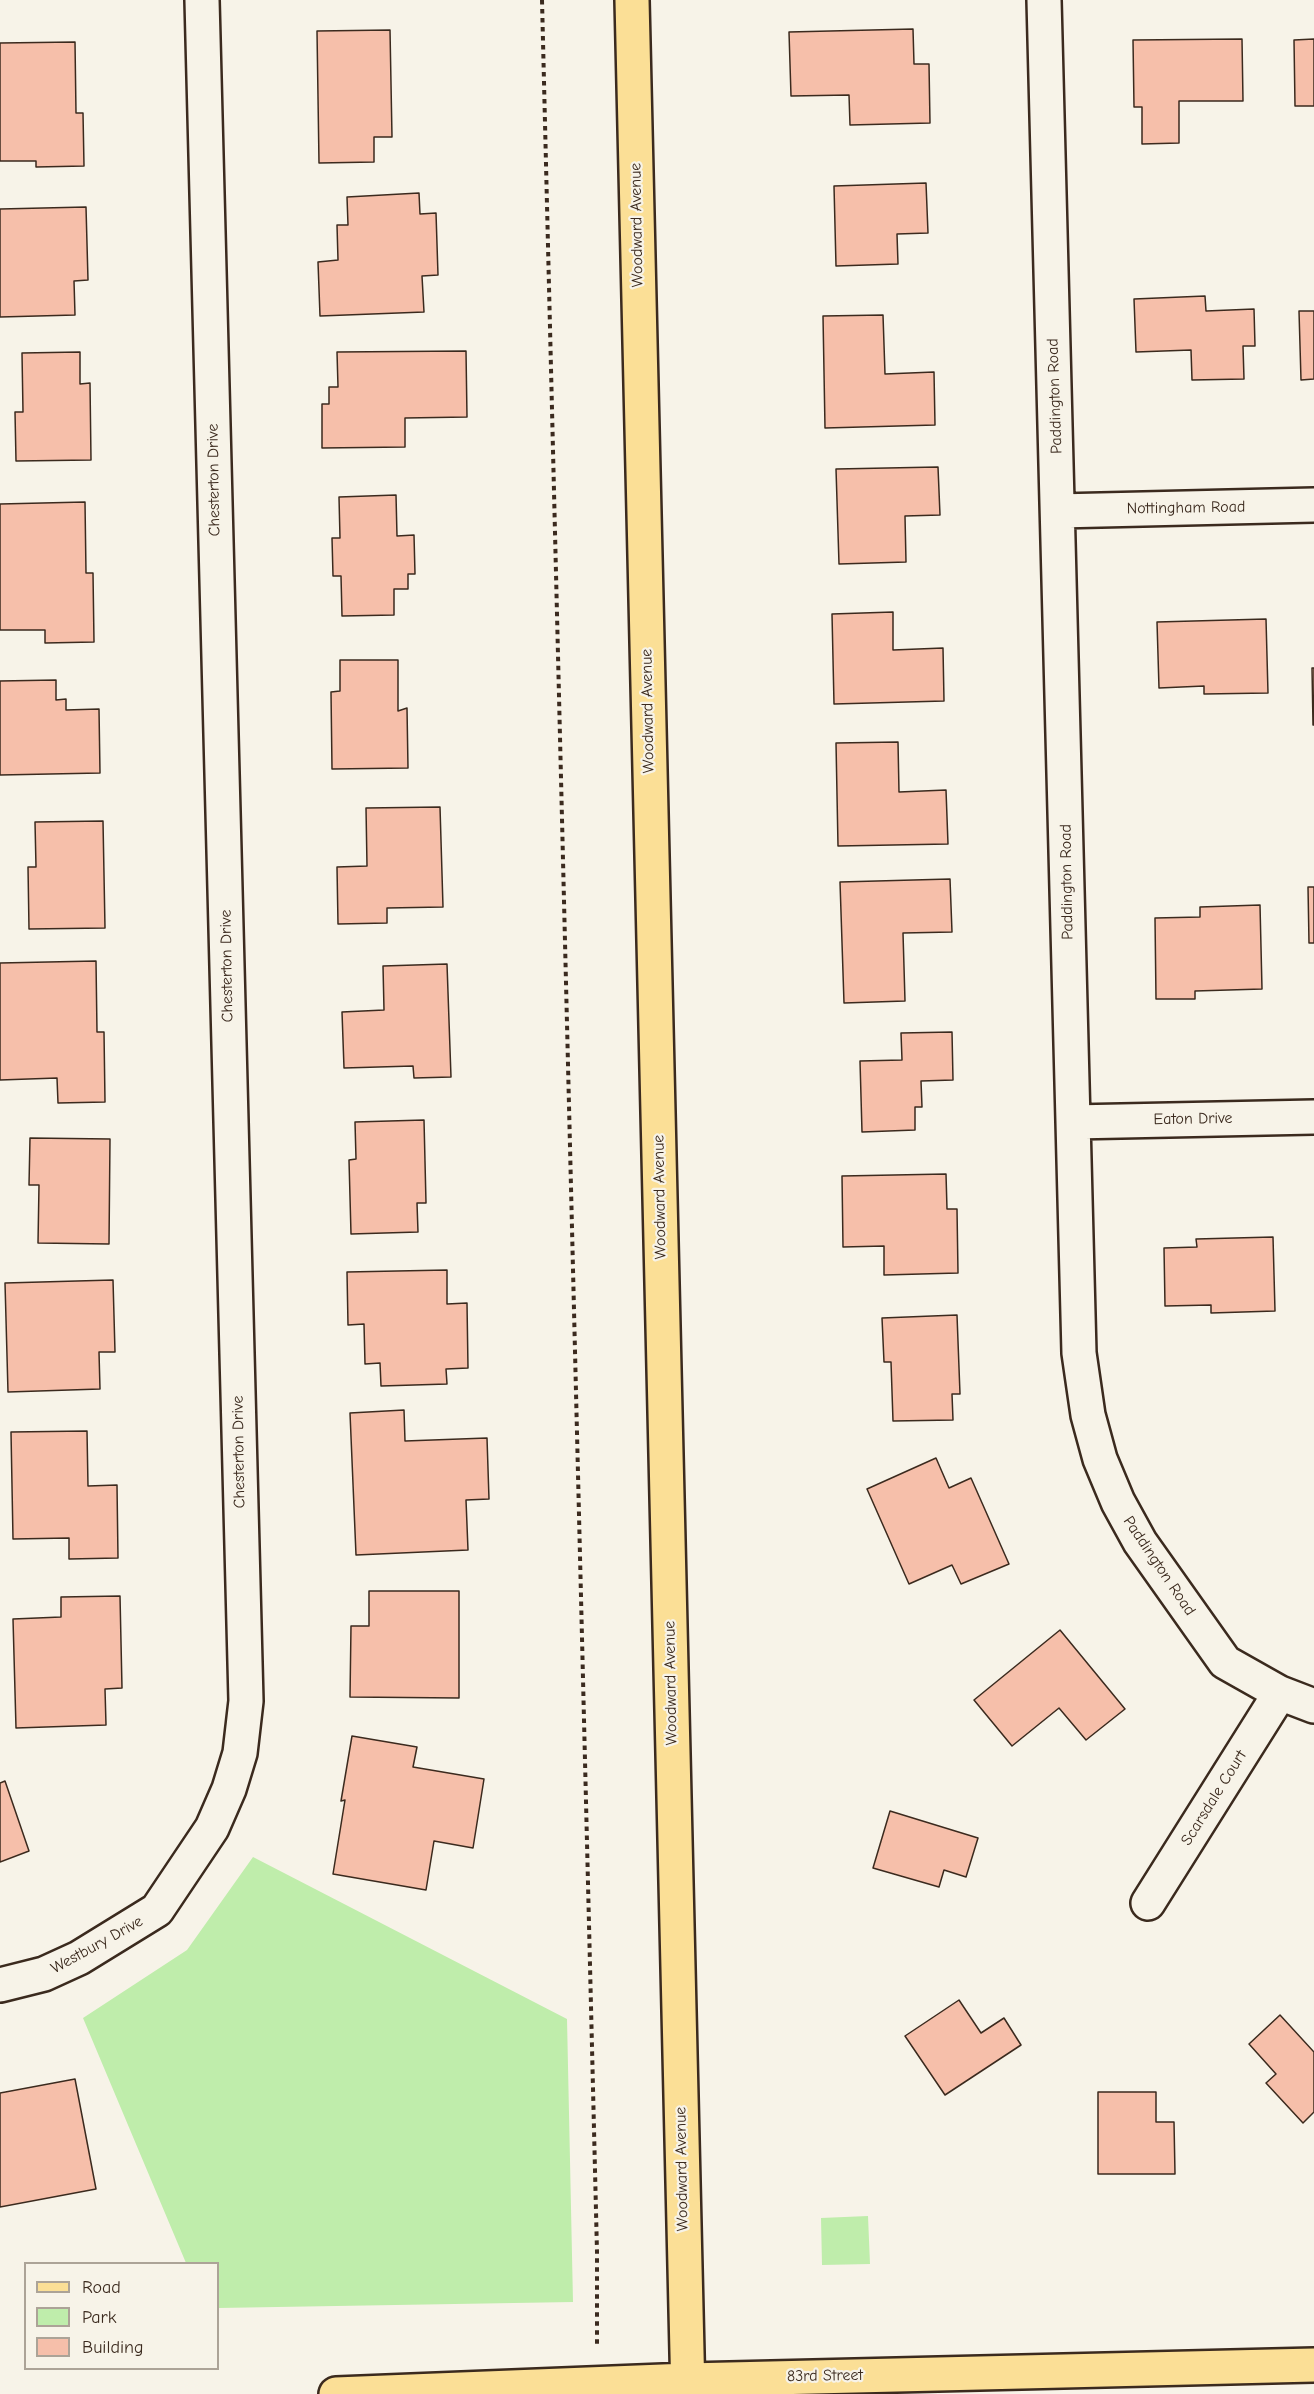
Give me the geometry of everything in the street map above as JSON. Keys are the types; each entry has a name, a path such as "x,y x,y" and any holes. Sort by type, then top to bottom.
{"main road":[{"name":"Woodward Avenue","path":"632,0 688,2387"},
{"name":"83rd Street","path":"336,2394 688,2387 1314,2365"}],"street":[{"name":"Chesterton Drive","path":"157,1910 212,1828 230,1790 240,1753 246,1701 202,0"},
{"name":"Paddington Road","path":"1044,0 1079,1353 1088,1415 1100,1459 1118,1502 1140,1542 1225,1662 1280,1693 1314,1706"},
{"name":"Nottingham Road","path":"1058,511 1314,505"},
{"name":"Eaton Drive","path":"1073,1122 1314,1116"},
{"name":"Scarsdale Court","path":"1148,1903 1280,1693"},
{"name":"Westbury Drive","path":"0,1985 44,1974 79,1958 157,1910"}],"path":[{"path":"542,0 580,1488 597,2252 596,2308"}],"green space":[{"path":"253,1857 567,2019 573,2302 219,2308 219,2262 186,2262 83,2018 187,1950"},
{"path":"868,2216 870,2264 822,2265 821,2218"}],"building":[{"path":"913,29 914,64 929,64 930,123 850,125 849,95 791,96 789,32"},
{"path":"390,30 392,137 374,137 374,162 319,163 317,31"},
{"path":"1242,39 1243,101 1179,101 1179,143 1142,144 1142,107 1134,107 1133,40"},
{"path":"1314,39 1314,106 1295,106 1294,40"},
{"path":"75,42 76,113 83,113 84,166 36,167 36,161 0,161 0,43"},
{"path":"926,183 928,233 897,234 898,264 836,266 834,186"},
{"path":"419,193 420,214 436,213 438,275 422,276 424,312 320,316 318,262 338,260 337,225 348,225 347,197"},
{"path":"86,207 88,280 74,281 75,315 0,317 0,209"},
{"path":"1205,296 1206,311 1254,309 1255,346 1243,346 1244,379 1192,380 1191,350 1136,352 1134,299"},
{"path":"1299,311 1314,311 1314,379 1301,380"},
{"path":"883,315 885,374 934,372 935,425 825,428 823,316"},
{"path":"466,351 467,417 405,418 405,447 322,448 322,404 329,404 329,387 338,387 337,352"},
{"path":"80,352 80,384 90,383 91,460 16,461 15,412 23,412 22,353"},
{"path":"938,467 940,515 905,516 906,562 839,564 836,469"},
{"path":"396,495 397,536 414,535 415,574 408,574 408,589 394,589 394,615 342,616 341,576 333,576 332,538 340,538 339,497"},
{"path":"85,502 86,573 93,573 94,642 45,643 45,630 0,630 0,504"},
{"path":"893,612 893,650 943,648 944,701 834,704 832,614"},
{"path":"1266,619 1268,693 1204,694 1204,686 1159,688 1157,622"},
{"path":"340,660 398,660 398,711 407,708 408,768 332,769 331,692 340,691"},
{"path":"1312,668 1314,668 1314,725 1313,725"},
{"path":"56,680 56,700 66,699 66,710 99,709 100,773 0,775 0,681"},
{"path":"898,742 899,792 946,790 948,844 838,846 836,743"},
{"path":"440,807 443,907 387,908 387,923 338,924 337,867 367,866 366,808"},
{"path":"103,821 105,928 29,929 28,867 36,867 35,822"},
{"path":"950,879 952,932 903,933 905,1001 844,1003 840,882"},
{"path":"1308,887 1314,887 1314,943 1309,943"},
{"path":"1260,905 1262,989 1195,991 1195,999 1156,999 1155,918 1200,917 1200,907"},
{"path":"96,961 97,1032 104,1032 105,1102 58,1103 57,1078 0,1080 0,963"},
{"path":"447,964 451,1077 414,1078 413,1066 344,1068 342,1012 384,1010 383,966"},
{"path":"952,1032 953,1080 921,1081 922,1107 915,1107 915,1130 862,1132 860,1061 902,1060 901,1033"},
{"path":"424,1120 426,1203 417,1203 418,1232 351,1234 349,1160 356,1159 355,1122"},
{"path":"30,1138 110,1139 109,1244 38,1243 39,1185 29,1185"},
{"path":"946,1174 947,1209 957,1209 958,1273 884,1275 884,1246 843,1247 842,1176"},
{"path":"1273,1237 1275,1311 1211,1313 1211,1305 1165,1306 1164,1248 1197,1247 1196,1239"},
{"path":"447,1270 447,1304 467,1303 468,1368 446,1369 447,1384 381,1386 380,1363 365,1364 364,1324 348,1325 347,1272"},
{"path":"113,1280 115,1352 99,1352 100,1389 8,1392 5,1283"},
{"path":"957,1315 960,1394 952,1394 953,1420 893,1421 891,1362 884,1362 882,1318"},
{"path":"404,1410 405,1441 487,1438 489,1499 466,1500 468,1550 356,1555 350,1413"},
{"path":"87,1431 88,1486 117,1485 118,1558 69,1559 69,1538 13,1539 11,1432"},
{"path":"936,1458 949,1488 971,1478 1009,1564 961,1584 952,1565 909,1584 867,1489"},
{"path":"369,1591 459,1591 459,1698 350,1697 351,1626 369,1626"},
{"path":"120,1596 122,1688 105,1689 106,1725 16,1728 13,1619 61,1617 61,1597"},
{"path":"1060,1630 1125,1709 1086,1740 1059,1708 1012,1746 974,1700"},
{"path":"352,1736 417,1747 413,1767 484,1779 473,1848 434,1841 426,1890 333,1874 345,1800 341,1801"},
{"path":"5,1781 29,1851 0,1862 0,1783"},
{"path":"890,1811 978,1838 966,1877 944,1870 939,1887 873,1868"},
{"path":"959,2000 981,2033 1004,2018 1021,2045 945,2095 905,2036"},
{"path":"1280,2015 1314,2052 1314,2112 1303,2123 1266,2083 1276,2074 1249,2044"},
{"path":"75,2079 96,2189 0,2207 0,2093"},
{"path":"1098,2092 1156,2092 1156,2122 1174,2122 1175,2174 1098,2174"}]}
